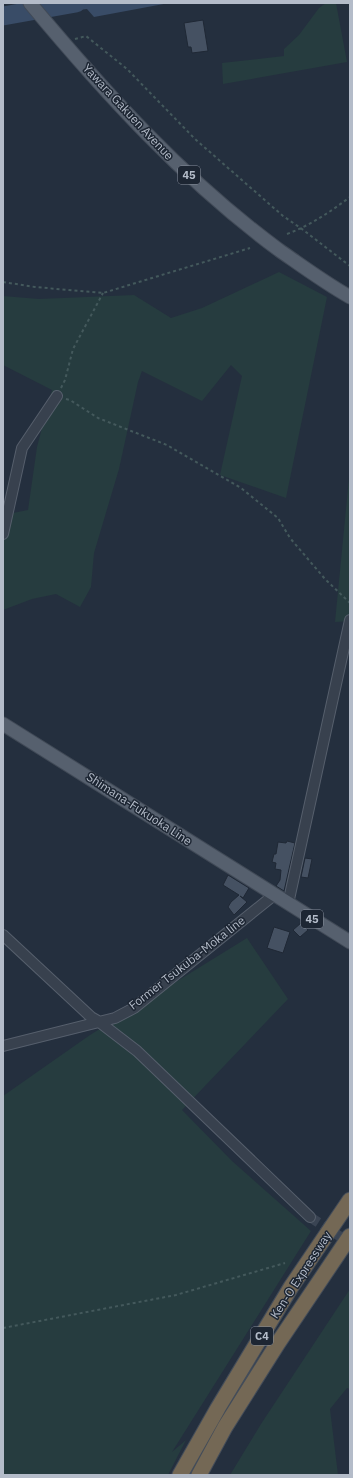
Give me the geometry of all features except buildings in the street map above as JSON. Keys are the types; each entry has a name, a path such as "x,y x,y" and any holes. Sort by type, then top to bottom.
{"highway":[{"name":"Ken-O Expressway","path":"180,1475 218,1408 291,1287 350,1200"},
{"name":"Ken-O Expressway","path":"199,1475 224,1427 350,1236"}],"main road":[{"name":"Yawara Gakuen Avenue","path":"30,3 62,41 155,142 212,196 256,232 299,264 350,297"},
{"name":"Shimana-Fukuoka Line","path":"3,724 274,895"},
{"name":"45","path":"274,895 350,942"}],"street":[{"path":"3,534 22,448 57,396"},
{"path":"288,904 350,620"},
{"name":"Former Tsukuba-Moka line","path":"3,1046 98,1021 115,1018 134,1008 274,895"},
{"path":"3,935 91,1017 137,1052 310,1217"}],"path":[{"path":"62,41 86,36 127,69 195,139 283,216 350,266"},
{"path":"287,234 302,229 350,198"},
{"path":"3,282 35,287 103,293 250,248"},
{"path":"103,293 73,349 65,380 57,396 70,400 98,418 167,445 241,488 278,518 290,538 325,579 350,603"},
{"path":"3,1328 176,1295 285,1263"}],"green space":[{"path":"326,3 336,3 347,62 223,84 222,63 284,56 284,49 299,35 319,8"},
{"path":"279,272 327,297 286,498 220,475 242,376 231,365 202,401 142,371 138,382 119,469 94,553 91,587 80,607 56,594 32,599 3,610 3,515 28,510 37,447 52,390 3,365 3,296 39,299 134,295 171,318 202,308"},
{"path":"350,468 350,621 335,622"},
{"path":"247,938 288,999 182,1110 232,1161 311,1231 172,1452 186,1440 168,1475 3,1475 3,1096 90,1035"},
{"path":"350,1289 350,1389 347,1388 330,1409 338,1475 230,1475 261,1424"}],"water":[{"path":"169,3 94,17 87,9 62,12 53,4"}],"waterway":[{"path":"3,16 76,3"}],"tunnel":[{"path":"310,1217 350,1243"}]}
